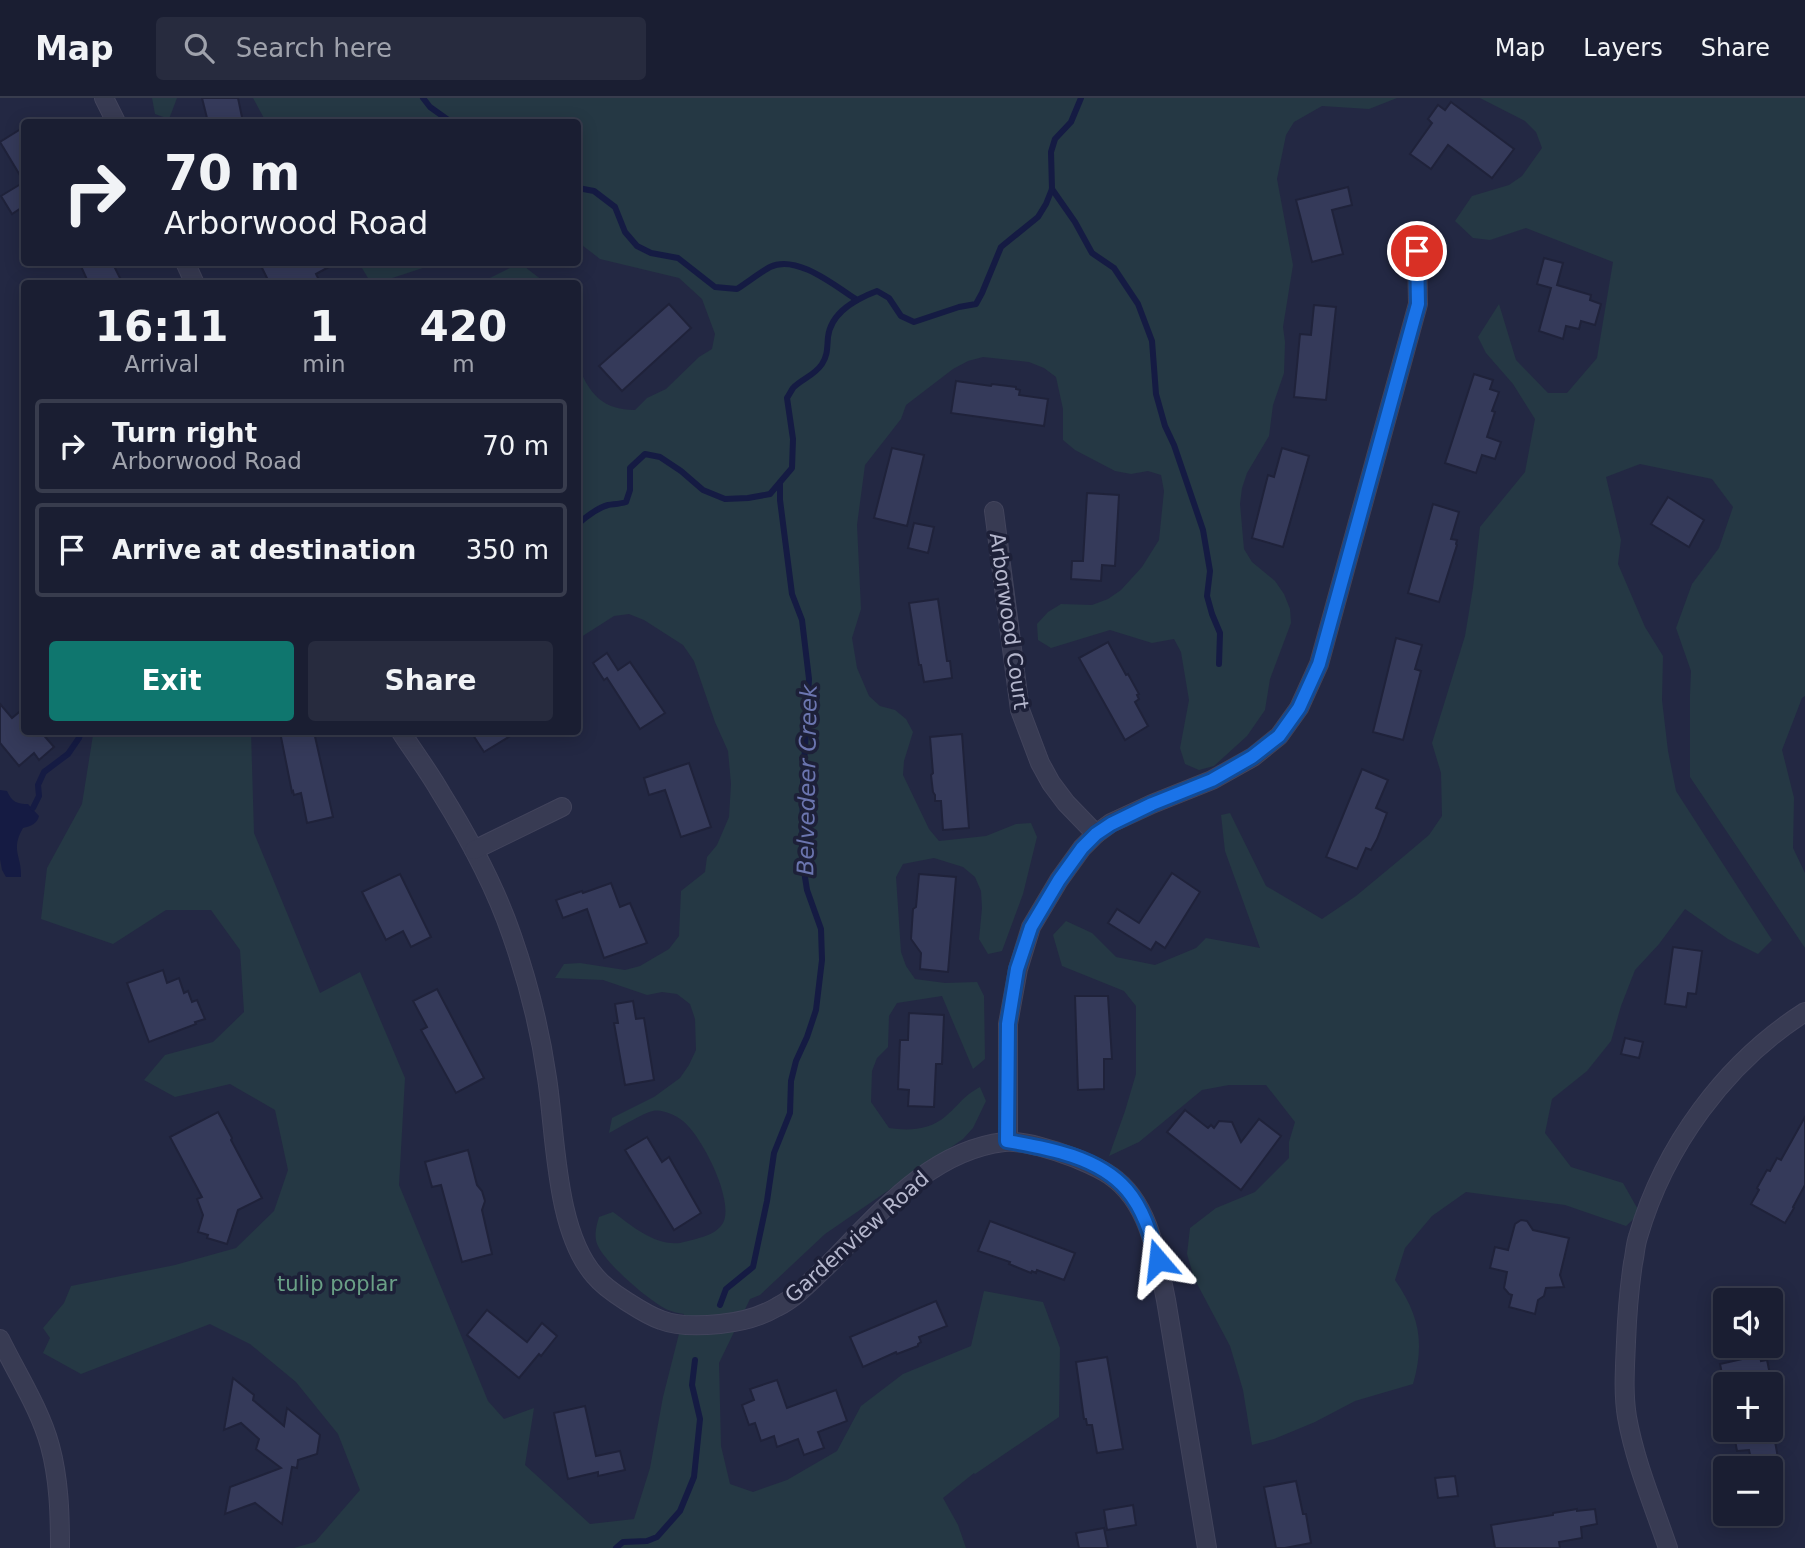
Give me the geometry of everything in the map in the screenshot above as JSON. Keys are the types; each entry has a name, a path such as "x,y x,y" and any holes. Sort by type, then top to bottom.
{"street":[{"path":"104,98 114,119"},
{"path":"1007,1141 1008,1024 1017,969 1031,927 1059,880 1082,848 1096,834 1121,818 1212,780 1252,757 1279,736 1299,708 1319,664 1418,304 1417,251"},
{"name":"Arborwood Court","path":"994,512 1020,710 1040,763 1051,783 1096,834"},
{"name":"Gardenview Road","path":"403,735 442,794 474,850 510,932 526,978 538,1029 547,1076 564,1212 582,1257 595,1276 615,1293 660,1320 704,1326 732,1323 759,1316 798,1294 895,1197 924,1173 955,1157 1007,1141 1039,1146 1092,1165 1112,1176 1128,1191 1150,1231 1166,1300 1207,1548"},
{"path":"474,850 562,807"},
{"path":"1668,1548 1639,1468 1627,1415 1627,1303 1637,1239 1659,1181 1682,1138 1710,1099 1745,1059 1805,1012"},
{"path":"0,1339 38,1415 50,1446 60,1511 60,1548"}],"green space":[{"path":"152,98 177,98 169,119 155,114"},
{"name":"tulip poplar","path":"253,98 1397,98 1369,109 1322,106 1294,122 1286,135 1277,179 1293,265 1283,327 1284,373 1273,405 1269,436 1247,473 1240,504 1244,549 1252,562 1275,581 1284,594 1290,609 1291,623 1270,679 1265,710 1247,736 1214,766 1199,770 1185,764 1180,748 1189,700 1181,652 1174,639 1152,643 1110,630 1051,648 1038,640 1037,624 1048,612 1061,604 1092,605 1108,599 1121,590 1142,567 1159,540 1164,491 1161,475 1148,471 1131,474 1115,471 1075,450 1063,440 1063,409 1056,377 1029,362 983,357 968,361 953,369 906,405 901,419 865,465 857,525 861,609 852,638 857,668 869,696 880,706 895,710 906,719 913,732 904,761 903,775 929,829 939,841 986,836 1016,824 1031,823 1037,837 1023,894 1002,951 988,954 979,939 981,891 975,877 963,867 934,858 903,864 896,877 901,952 906,966 915,979 945,983 977,982 984,996 985,1059 973,1069 942,996 897,1003 889,1016 888,1047 877,1058 872,1071 871,1102 889,1128 904,1129 926,1127 940,1121 980,1087 986,1101 973,1128 963,1139 825,1234 760,1295 750,1299 719,1363 721,1446 730,1484 753,1492 787,1480 837,1451 861,1406 903,1374 971,1346 984,1291 1043,1302 1060,1348 1059,1417 974,1473 943,1498 958,1525 966,1548 294,1548 315,1542 360,1490 338,1434 296,1382 250,1344 210,1324 81,1374 43,1353 50,1338 43,1328 64,1303 71,1286 175,1265 236,1248 274,1211 288,1170 275,1110 230,1084 175,1097 144,1080 165,1055 213,1042 244,1012 240,950 211,910 166,910 113,944 41,919 47,868 82,804 93,735 251,735 254,833 320,993 360,972 405,1078 399,1185 488,1401 504,1419 534,1408 525,1465 590,1524 634,1519 650,1468 663,1397 684,1314 668,1310 651,1299 611,1264 596,1240 599,1217 613,1212 653,1238 680,1243 714,1232 723,1223 725,1213 720,1184 707,1153 690,1128 680,1119 664,1112 653,1111 609,1133 612,1118 654,1097 680,1078 689,1065 696,1050 695,1019 690,1004 677,994 662,992 647,995 603,980 555,978 564,964 580,963 625,970 640,966 669,949 679,936 681,891 705,872 707,857 717,845 729,817 731,784 728,751 694,661 683,645 644,620 629,614 614,616 581,637 581,371 592,392 599,398 614,407 635,410 647,398 666,389 699,357 712,349 715,334 702,299 679,278 600,259 581,244 581,119 264,119"},
{"path":"1480,98 1805,98 1805,696 1782,750 1794,798 1793,848 1805,873 1805,948 1690,777 1691,671 1676,628 1692,584 1719,548 1733,507 1712,479 1640,464 1606,477 1621,540 1618,564 1645,627 1663,656 1662,700 1676,791 1772,940 1758,954 1728,939 1685,909 1635,970 1611,1041 1587,1071 1552,1099 1545,1133 1571,1167 1623,1183 1640,1213 1626,1226 1565,1205 1466,1192 1432,1216 1405,1248 1395,1280 1410,1305 1418,1329 1419,1355 1413,1384 1355,1401 1315,1422 1252,1445 1243,1390 1230,1346 1194,1278 1187,1254 1190,1228 1216,1208 1255,1192 1289,1158 1289,1142 1295,1122 1266,1085 1229,1085 1202,1090 1139,1142 1109,1156 1136,1074 1136,1006 1124,991 1062,966 1053,935 1066,921 1092,933 1116,957 1155,965 1196,948 1206,938 1260,948 1225,851 1221,815 1230,813 1266,886 1322,919 1356,896 1429,835 1442,816 1441,773 1432,743 1465,636 1480,527 1525,472 1535,419 1513,384 1486,353 1478,337 1499,304 1516,360 1548,393 1567,393 1597,358 1613,262 1526,228 1490,240 1473,238 1455,221 1472,196 1509,185 1522,176 1542,148 1536,132 1525,121"},
{"path":"361,266 429,266 386,280 369,280"},
{"path":"525,267 542,280 486,280 510,268"}],"water":[{"path":"0,790 7,791 15,802 28,804 39,816 33,824 23,828 17,842 21,877 6,877 2,870"}],"building":[{"path":"202,98 238,98 242,119 207,119"},
{"path":"1451,102 1514,149 1492,178 1448,145 1431,169 1410,154 1432,123 1428,119 1438,105 1445,110"},
{"path":"21,129 21,177 0,142"},
{"path":"21,184 21,208 12,214 1,196"},
{"path":"1348,187 1352,205 1332,210 1343,254 1312,262 1296,200"},
{"path":"1544,258 1563,263 1557,285 1591,295 1590,300 1601,304 1595,325 1581,321 1579,329 1566,326 1563,339 1539,331 1551,288 1537,284"},
{"path":"81,266 114,266 121,280 87,280"},
{"path":"261,266 331,266 316,274 319,280 268,280"},
{"path":"669,304 691,328 622,391 599,366"},
{"path":"1314,305 1336,307 1326,400 1294,397 1300,334 1311,335"},
{"path":"1474,374 1493,380 1490,389 1499,392 1487,437 1501,442 1495,459 1482,455 1476,473 1445,463"},
{"path":"956,381 1016,387 1020,390 1019,395 1048,399 1044,426 951,413"},
{"path":"892,448 924,455 907,526 874,518"},
{"path":"1282,448 1309,456 1283,547 1252,538 1268,475 1274,477"},
{"path":"1087,493 1119,495 1115,566 1102,565 1101,581 1071,579 1072,561 1083,561"},
{"path":"1668,497 1704,520 1689,547 1651,524"},
{"path":"1433,504 1459,512 1451,539 1457,540 1457,545 1439,602 1408,593"},
{"path":"914,523 934,527 928,553 908,548"},
{"path":"938,599 952,678 924,682 909,603"},
{"path":"1396,638 1422,645 1415,669 1421,671 1403,740 1373,732"},
{"path":"1108,642 1139,694 1139,699 1135,702 1148,726 1125,740 1079,658"},
{"path":"607,653 618,670 630,662 665,713 640,729 607,678 604,680 593,663"},
{"path":"0,704 12,718 21,710 21,735 44,735 54,747 39,760 34,753 19,766 0,743"},
{"path":"962,734 969,828 943,830 941,801 935,801 933,792 930,737"},
{"path":"281,735 315,735 333,817 307,823 301,793 294,795"},
{"path":"473,735 512,735 484,752"},
{"path":"689,763 711,827 681,837 665,790 649,795 644,778"},
{"path":"1362,769 1388,780 1376,808 1387,813 1377,839 1371,850 1366,848 1357,869 1326,857"},
{"path":"1172,873 1200,892 1165,948 1156,942 1151,950 1108,923 1117,909 1139,923"},
{"path":"400,874 431,937 411,947 403,931 386,940 362,892"},
{"path":"919,874 956,877 948,972 920,969 921,953 911,939"},
{"path":"611,883 620,907 630,903 647,943 604,958 587,909 563,918 556,900"},
{"path":"1673,947 1702,951 1696,994 1688,993 1686,1007 1665,1004"},
{"path":"163,970 167,983 179,978 184,993 188,991 192,1002 197,1000 205,1019 149,1042 127,983"},
{"path":"437,989 484,1078 456,1093 421,1030 427,1027 413,1001"},
{"path":"1075,996 1108,996 1112,1059 1104,1059 1104,1089 1078,1090"},
{"path":"633,1001 636,1019 644,1018 654,1080 625,1085 614,1023 618,1023 615,1004"},
{"path":"909,1013 944,1015 942,1064 936,1064 934,1107 908,1106 909,1090 898,1089 900,1040 908,1040"},
{"path":"1625,1038 1643,1042 1639,1058 1621,1054"},
{"path":"1185,1110 1208,1128 1211,1125 1214,1128 1219,1121 1232,1122 1241,1142 1259,1119 1281,1136 1241,1190 1167,1132"},
{"path":"218,1112 262,1198 238,1210 227,1244 207,1238 208,1235 198,1232 203,1215 197,1199 202,1197 170,1137"},
{"path":"1805,1117 1805,1185 1785,1223 1751,1204 1767,1170 1770,1171 1777,1158 1781,1160"},
{"path":"647,1137 662,1162 669,1157 701,1213 674,1230 625,1150"},
{"path":"468,1150 477,1185 485,1201 482,1210 492,1254 462,1262 441,1185 432,1187 425,1162"},
{"path":"1521,1220 1527,1221 1533,1230 1569,1238 1560,1275 1564,1287 1546,1288 1544,1296 1538,1300 1535,1314 1509,1307 1512,1295 1504,1288 1507,1272 1490,1268 1495,1247 1508,1250 1515,1224"},
{"path":"990,1221 1075,1253 1064,1280 1037,1270 1036,1273 1031,1273 1009,1264 1010,1262 978,1251"},
{"path":"936,1301 947,1326 919,1337 921,1342 918,1346 897,1354 896,1352 863,1367 850,1337"},
{"path":"487,1310 527,1342 542,1323 557,1336 519,1378 467,1335"},
{"path":"1107,1357 1123,1449 1097,1453 1092,1425 1087,1425 1084,1419 1076,1362"},
{"path":"1760,1358 1761,1361 1767,1360 1770,1372 1722,1372 1720,1364"},
{"path":"233,1378 254,1395 253,1400 284,1426 287,1408 320,1435 317,1454 298,1460 297,1468 292,1467 282,1524 255,1503 225,1514 230,1487 281,1468 256,1449 259,1439 241,1423 224,1430"},
{"path":"777,1380 787,1408 836,1390 847,1421 818,1432 824,1448 804,1455 798,1439 777,1447 774,1436 761,1441 755,1423 749,1425 742,1405 754,1400 750,1389"},
{"path":"585,1406 596,1456 620,1451 625,1470 598,1476 598,1472 568,1479 554,1413"},
{"path":"1735,1442 1775,1442 1778,1456 1750,1456 1749,1450 1737,1451"},
{"path":"1455,1476 1458,1496 1438,1498 1435,1478"},
{"path":"1296,1481 1311,1543 1276,1548 1264,1487"},
{"path":"1133,1505 1136,1525 1107,1530 1104,1510"},
{"path":"1577,1509 1595,1509 1597,1524 1581,1527 1582,1538 1559,1542 1560,1548 1495,1548 1491,1525"},
{"path":"1104,1528 1108,1548 1079,1548 1076,1533"}],"waterway":[{"path":"423,98 430,107 447,119"},
{"path":"581,522 600,508 626,502 630,490 630,468 645,454 660,457 703,490 725,499 770,494 792,468 793,439 787,398 793,388 822,364 834,320 853,302 877,291 889,298 901,316 914,322 976,304 1001,247 1038,217 1046,204 1052,189 1051,152 1055,139 1071,122 1081,98"},
{"path":"581,189 594,191 615,207 625,232 637,246 651,253 678,258 715,287 737,289 770,267 792,265 815,273 857,300"},
{"path":"1052,189 1092,253 1114,268 1138,304 1152,341 1156,394 1203,530 1210,571 1207,596 1220,633 1219,664"},
{"name":"Belvedeer Creek","path":"720,1305 726,1289 753,1267 774,1153 790,1113 791,1081 816,1010 822,960 821,929 807,890 802,858 809,679 802,620 792,594 780,483"},
{"path":"33,808 39,796 38,785 44,772 68,754 80,735"},
{"name":"Belvedeer Creek","path":"616,1548 623,1542 647,1541 657,1537 680,1511 694,1477 700,1419 692,1385 695,1360"}],"route":[{"path":"1158,1260 1150,1231 1140,1211 1128,1191 1112,1176 1065,1154 1039,1146 1007,1141 1008,1024 1017,969 1031,927 1059,880 1082,848 1096,834 1152,804 1212,780 1252,757 1279,736 1299,708 1319,664 1418,304 1417,251"}]}
